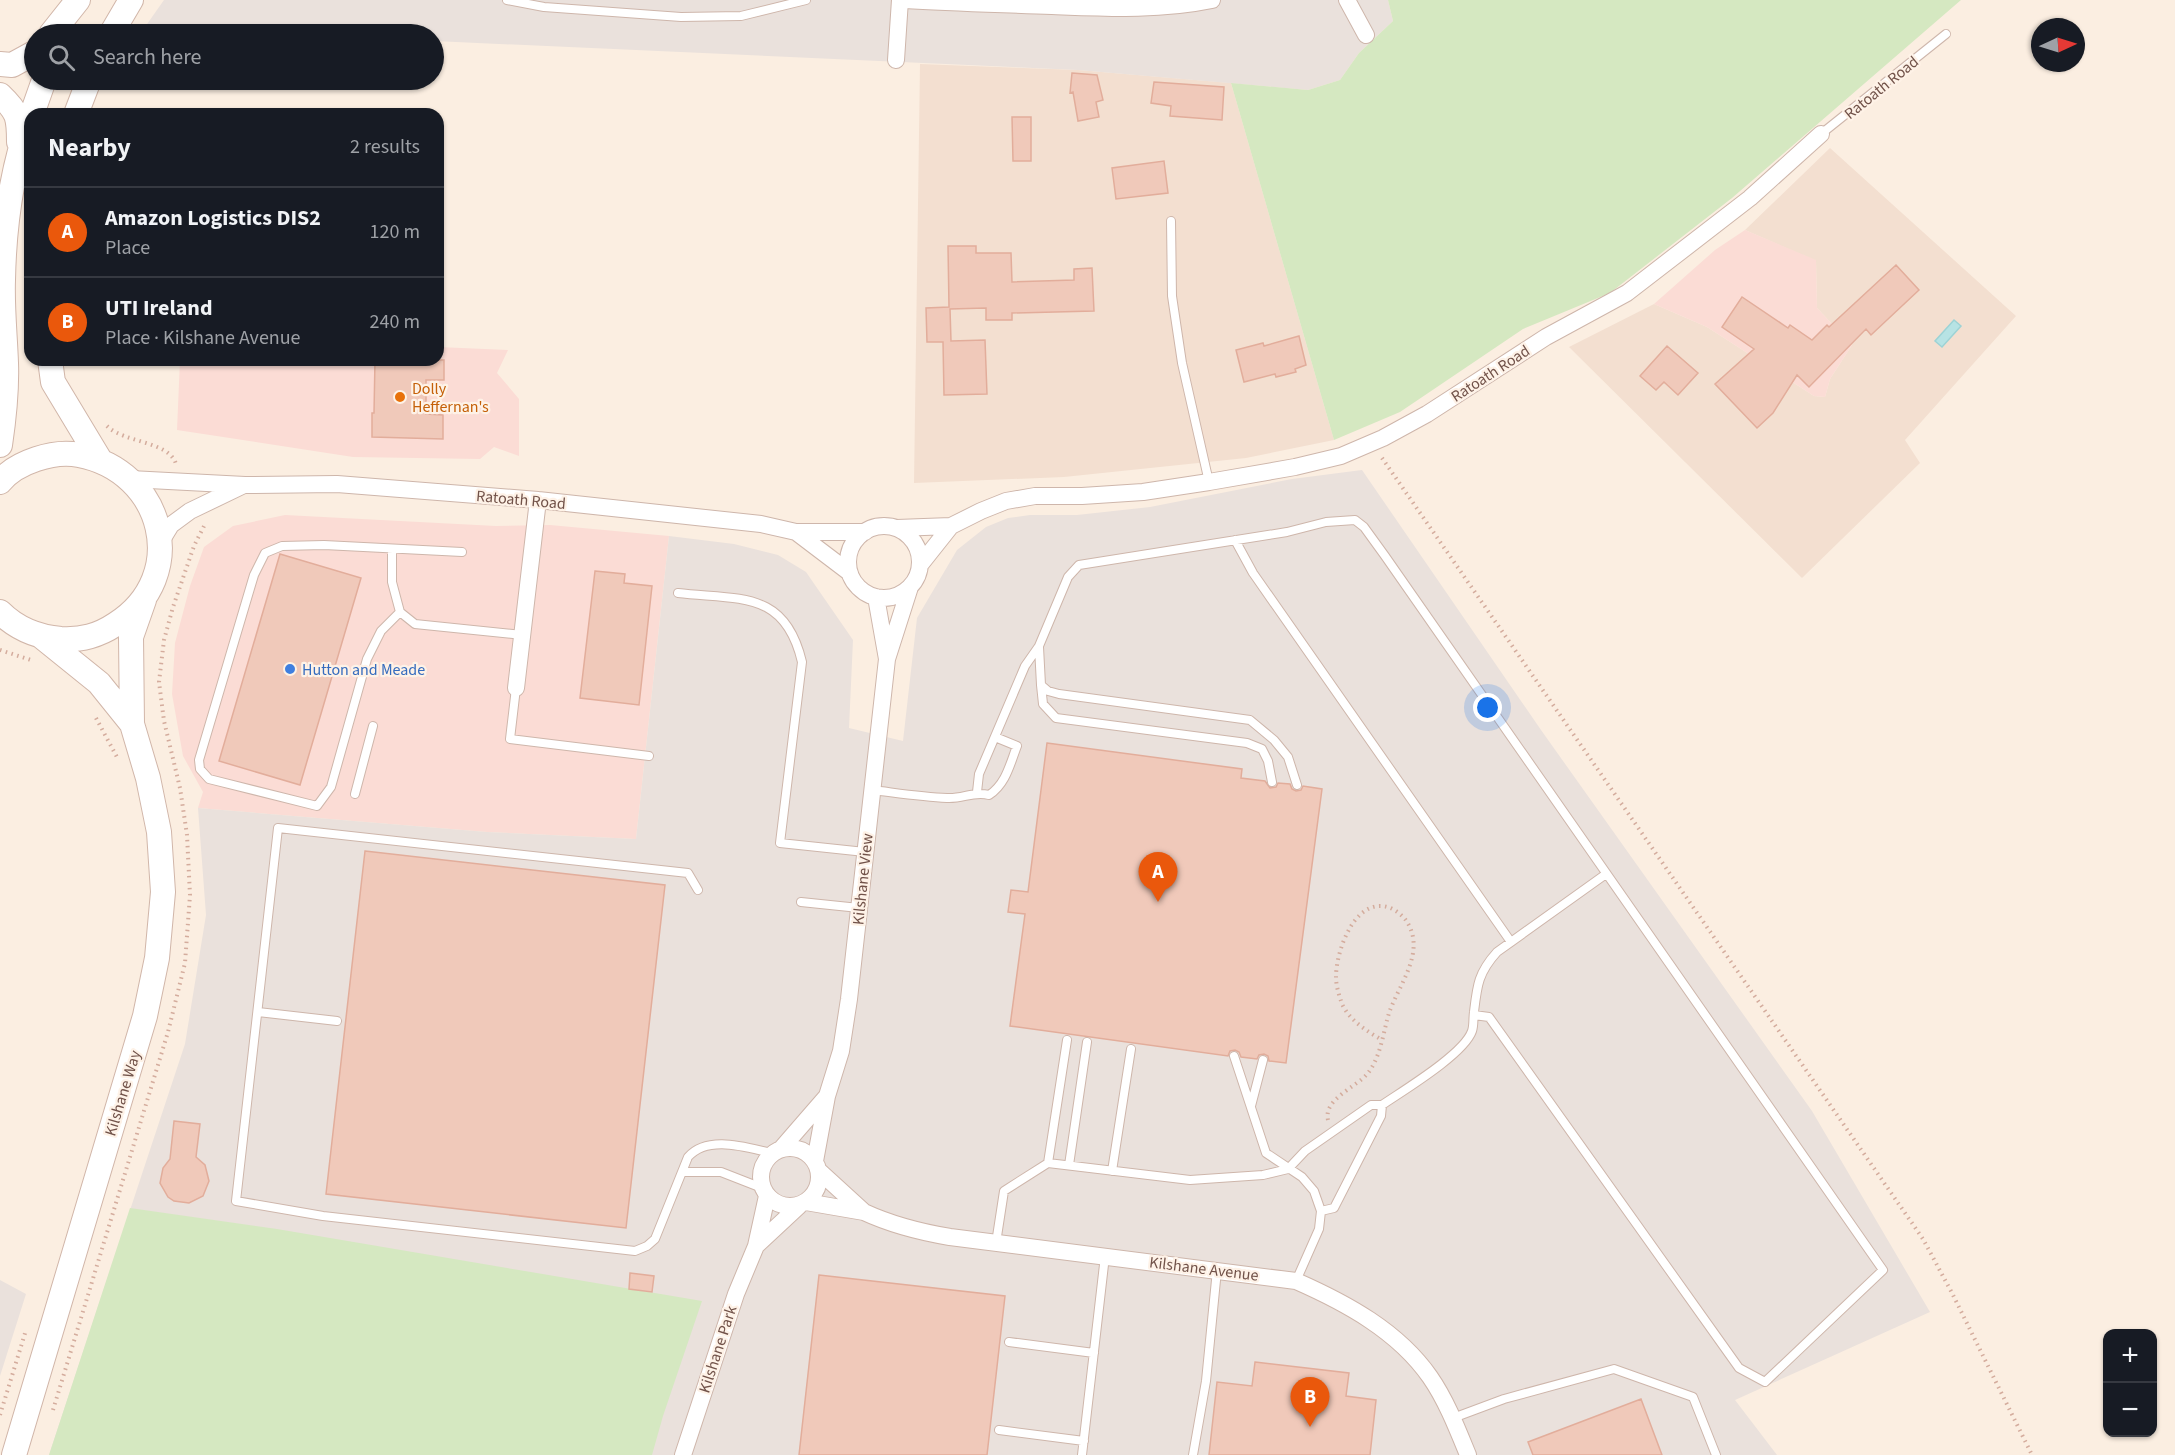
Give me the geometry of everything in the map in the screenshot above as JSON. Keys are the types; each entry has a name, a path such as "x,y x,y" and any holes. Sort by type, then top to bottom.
{"street":[{"path":"59,24 79,0"},
{"path":"68,24 79,0"},
{"path":"117,24 131,0"},
{"path":"896,60 900,0"},
{"path":"905,0 1154,8 1212,0"},
{"path":"1347,0 1366,34"},
{"path":"0,64 12,64 24,59"},
{"path":"34,108 40,90"},
{"path":"78,108 85,90"},
{"path":"0,94 14,108 19,123 19,150 7,226 3,281 6,365 0,445"},
{"name":"Ratoath Road","path":"897,528 951,526 1006,501 1035,496 1143,492 1295,467 1341,456 1427,414 1546,337 1627,293 1750,198 1821,134"},
{"path":"19,150 24,136"},
{"path":"51,366 53,382 100,460"},
{"path":"0,482 29,461 50,455 76,454 100,460 118,469 143,494 152,510 160,543"},
{"name":"Ratoath Road","path":"130,479 245,485 338,484 538,500 761,524 796,532 865,532"},
{"name":"Ratoath Road","path":"160,543 171,525 190,511 245,485"},
{"path":"516,688 538,500"},
{"path":"886,526 897,528 907,534 919,553 920,565 917,577 910,587 894,596 876,597 865,592 856,584 850,573 848,561 851,549 865,532 875,527 886,526"},
{"name":"Ratoath Road","path":"920,565 951,526"},
{"name":"Ratoath Road","path":"796,532 850,573"},
{"name":"Kilshane Way","path":"14,1455 145,1016 157,957 163,892 159,832 148,778 132,724 131,637 156,574 160,543"},
{"name":"Kilshane View","path":"816,1165 827,1096 842,1051 887,659 910,587"},
{"name":"Kilshane View","path":"876,597 887,659"},
{"path":"0,613 21,628 42,637 77,640 102,634 132,614 144,600"},
{"name":"Kilshane Way","path":"42,637 99,683 132,724"},
{"name":"Kilshane View","path":"777,1151 827,1096"},
{"path":"790,1148 800,1149 816,1165 819,1179 817,1188 802,1204 783,1206 764,1192 760,1178 762,1169 777,1151 790,1148"},
{"name":"Kilshane Avenue","path":"816,1165 864,1212"},
{"name":"Kilshane Park","path":"683,1455 736,1294 756,1246 764,1192"},
{"name":"Kilshane Avenue","path":"802,1204 864,1212 920,1232 1296,1281 1338,1300 1388,1333 1429,1376 1453,1418 1468,1455"},
{"name":"Kilshane Park","path":"756,1246 802,1204"}],"lane":[{"path":"507,0 544,7 681,17 741,16 806,0"},
{"name":"Ratoath Road","path":"1821,134 1946,34"},
{"path":"1171,221 1172,296 1180,352 1209,482"},
{"path":"976,792 979,774 1025,666 1039,646 1068,577 1079,565 1287,532 1343,519 1355,520 1364,527 1883,1270 1765,1382 1739,1368 1489,1017 1474,1015"},
{"path":"1235,540 1253,573 1511,942"},
{"path":"400,612 381,631 367,659 331,787 317,806 209,779 200,769 199,760 254,575 265,553 282,546 324,545 462,552"},
{"path":"392,550 392,582 400,612 416,624 523,634"},
{"path":"678,593 758,602 775,611 788,626 797,641 802,662 780,843 865,852"},
{"path":"1039,646 1043,705 1056,718 1247,743 1262,749 1268,761 1272,782"},
{"path":"1041,685 1048,691 1059,694 1250,720 1274,740 1288,757 1297,785"},
{"path":"516,688 510,739 650,756"},
{"path":"355,794 373,726"},
{"path":"872,790 949,798 976,792 989,795 998,789 1004,780 1017,746 995,737"},
{"path":"1262,749 1274,740"},
{"path":"698,890 688,873 278,828 236,1201 323,1216 635,1251 647,1246 655,1239 684,1172 688,1157 694,1150 706,1146 736,1146 777,1151"},
{"path":"996,1243 1004,1191 1048,1163 1190,1180 1263,1175 1288,1169 1305,1151 1371,1105 1382,1105 1454,1054 1466,1042 1472,1030 1480,974 1497,952 1606,874"},
{"path":"801,902 859,908"},
{"path":"258,1012 336,1021"},
{"path":"1048,1163 1067,1040"},
{"path":"1069,1166 1087,1042"},
{"path":"1112,1171 1131,1049"},
{"path":"1234,1056 1266,1153 1302,1177 1314,1191 1321,1211 1319,1229 1296,1281"},
{"path":"1251,1107 1263,1060"},
{"path":"1321,1211 1334,1208 1381,1116 1382,1105"},
{"path":"684,1172 720,1172 764,1192"},
{"path":"1082,1455 1106,1256"},
{"path":"1193,1455 1206,1381 1217,1270"},
{"path":"1009,1342 1094,1353"},
{"path":"1453,1418 1504,1399 1614,1369 1693,1397 1716,1455"},
{"path":"999,1430 1084,1441"}],"path":[{"path":"101,420 114,434 166,451 174,457"},
{"path":"1371,443 1923,1239 2032,1455"},
{"path":"0,650 33,660 41,665"},
{"path":"92,710 120,764"},
{"path":"1335,1130 1328,1122 1329,1109 1368,1072 1382,1040 1394,1001 1408,975 1413,950 1409,927 1404,917 1393,909 1381,906 1366,909 1355,919 1347,934 1336,974 1337,987 1343,1006 1363,1028 1382,1040"},
{"path":"0,1415 27,1325"}],"shaded area":[{"path":"164,0 1388,0 1393,21 1359,53 1340,80 1308,90 1078,70 444,41 444,24 147,24"},
{"path":"920,64 1078,70 1231,83 1334,440 1246,458 1064,477 914,483"},
{"path":"1830,148 2016,316 1905,440 1920,463 1802,578 1569,347 1654,304 1707,327 1814,396 1825,397 1830,379 1852,345 1817,308 1816,261 1745,230"},
{"path":"1745,230 1816,260 1817,308 1852,345 1830,379 1825,397 1814,396 1707,327 1654,304 1715,250"},
{"path":"444,347 508,350 497,373 519,399 519,456 494,447 480,459 353,457 177,430 180,366 444,366"},
{"path":"1362,470 1541,730 1812,1111 1930,1312 1735,1400 1777,1455 49,1455 185,1044 206,915 198,808 487,832 636,839 669,536 734,544 778,555 806,572 853,640 849,728 903,741 917,618 957,550 986,527 1008,518 1030,515 1077,515 1150,507 1292,479"},
{"path":"285,515 496,526 550,525 669,536 636,839 487,832 198,808 203,792 183,756 172,694 175,643 190,586 204,547 233,526"},
{"path":"0,1280 26,1294 0,1376"}],"green space":[{"path":"1388,0 1961,0 1732,198 1610,293 1523,329 1400,412 1334,440 1231,83 1308,90 1340,80 1359,53 1393,21"},
{"path":"130,1208 277,1229 702,1301 652,1455 49,1455"}],"water":[{"path":"1954,320 1961,326 1942,347 1935,341"}],"building":[{"path":"1072,73 1097,75 1103,100 1096,102 1099,117 1078,121 1073,92 1070,93"},
{"path":"1154,82 1224,87 1222,120 1170,116 1171,106 1151,103"},
{"path":"1012,117 1031,117 1031,161 1013,161"},
{"path":"1164,161 1168,193 1116,199 1112,168"},
{"path":"948,246 976,246 976,253 1011,253 1012,282 1074,280 1074,269 1092,268 1094,311 1012,313 1012,320 986,320 986,308 950,309 951,341 985,340 987,394 944,395 943,342 927,342 926,308 949,307"},
{"path":"1896,265 1919,290 1871,335 1866,329 1809,387 1797,375 1773,413 1757,428 1715,384 1754,349 1722,327 1742,297 1788,328 1790,325 1812,340"},
{"path":"1299,336 1306,365 1295,369 1296,372 1276,377 1275,374 1244,382 1236,350 1263,343 1264,346"},
{"path":"1667,346 1698,373 1678,395 1664,382 1656,390 1640,376"},
{"name":"Dolly Heffernan's","path":"375,366 444,366 444,380 426,380 426,414 443,415 443,439 372,437 372,413 374,413"},
{"name":"Hutton and Meade","path":"280,554 361,578 300,785 219,761"},
{"path":"595,571 625,574 624,583 652,586 639,705 580,698"},
{"path":"1047,743 1242,769 1241,778 1265,781 1270,788 1276,787 1278,783 1290,784 1296,791 1301,790 1303,786 1322,789 1286,1063 1269,1061 1268,1056 1264,1054 1259,1055 1257,1059 1241,1057 1235,1050 1230,1051 1228,1056 1010,1026 1025,914 1008,912 1011,890 1028,892"},
{"path":"365,851 665,885 626,1228 326,1194"},
{"path":"174,1121 200,1124 196,1157 205,1165 209,1181 203,1196 189,1203 174,1201 168,1197 160,1183 163,1168 170,1159"},
{"path":"630,1273 654,1276 652,1292 629,1289"},
{"path":"819,1275 1005,1296 987,1455 799,1455"},
{"path":"1255,1362 1349,1373 1346,1396 1376,1400 1370,1455 1209,1455 1217,1382 1252,1386"},
{"path":"1641,1399 1662,1455 1533,1455 1528,1442"}],"place":[{"name":"Dolly Heffernan's","path":"400,397"},
{"name":"Hutton and Meade","path":"290,669"},
{"name":"Amazon Logistics DIS2","path":"1158,902"},
{"name":"UTI Ireland","path":"1310,1427"}]}
